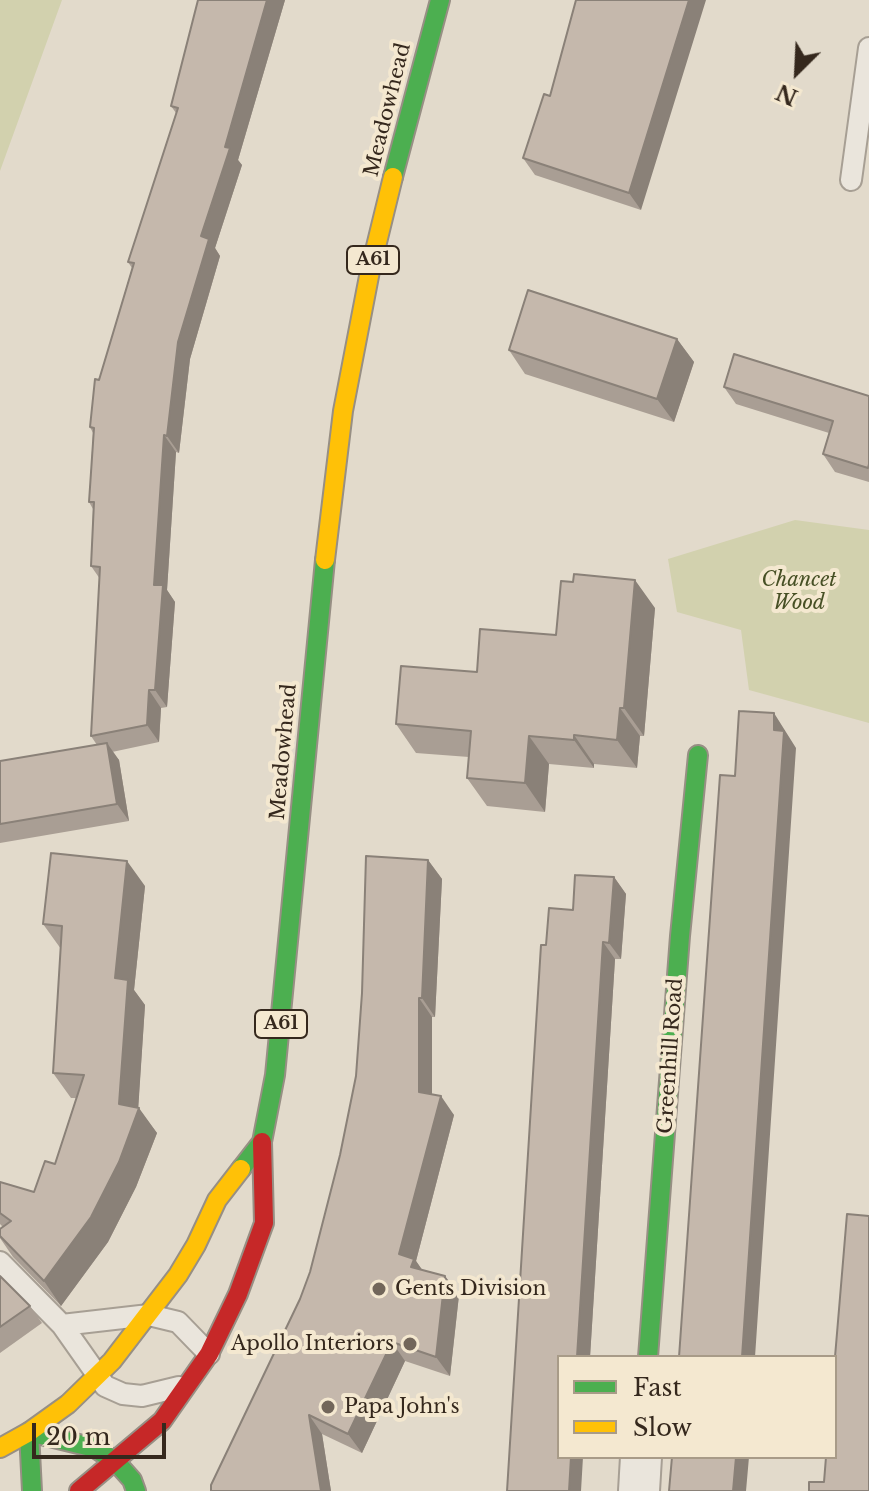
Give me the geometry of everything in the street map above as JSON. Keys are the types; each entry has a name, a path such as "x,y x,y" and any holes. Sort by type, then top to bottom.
{"main road":[{"name":"Meadowhead","path":"29,1432 68,1404 149,1315 196,1245 217,1200 262,1142 275,1075 284,994 322,583 343,411 370,271 440,0"},
{"name":"Greenhill Road","path":"648,1355 680,936 698,755"},
{"name":"A61","path":"79,1491 162,1421 209,1354 238,1294 264,1223 262,1142"},
{"name":"A61","path":"0,1448 29,1432"},
{"path":"32,1491 29,1432 95,1448 116,1462 132,1480 136,1491"}],"street":[{"path":"639,1491 641,1459"}],"lane":[{"path":"851,180 869,48"},
{"path":"0,1262 62,1325 105,1386 123,1394 142,1396 187,1385"},
{"path":"62,1325 149,1315 178,1322 209,1354"}],"green space":[{"path":"0,0 62,0 0,171"},
{"name":"Chancet Wood","path":"795,520 869,530 869,723 749,690 741,630 677,612 668,559"}],"building":[{"path":"198,0 267,0 225,147 230,148 201,236 209,239 178,342 167,436 164,435 154,585 163,585 155,690 149,690 147,725 91,736 100,567 91,566 94,502 89,502 94,428 90,427 95,379 99,380 134,263 128,262 178,108 171,106"},
{"path":"576,0 689,0 629,193 523,158 544,94 550,96"},
{"path":"528,290 677,339 657,399 509,350"},
{"path":"734,354 869,396 868,468 823,454 833,421 724,387"},
{"path":"574,574 635,580 624,708 620,708 617,740 574,735 574,740 529,736 525,783 467,778 471,731 396,724 401,666 477,672 480,629 556,635 561,581 573,582"},
{"path":"739,711 774,713 774,730 784,731 742,1355 679,1355 720,775 735,776"},
{"path":"107,743 117,804 0,824 0,761"},
{"path":"51,853 127,861 115,978 128,980 119,1104 139,1108 119,1162 91,1217 44,1281 0,1236 0,1229 11,1221 0,1213 0,1182 34,1192 45,1161 55,1164 84,1075 53,1073 62,926 43,924"},
{"path":"366,856 428,860 422,998 419,998 419,1092 441,1096 399,1254 414,1259 411,1267 445,1276 436,1357 392,1342 348,1434 309,1415 321,1491 211,1491 211,1485 300,1299 310,1272 340,1155 356,1076"},
{"path":"575,875 614,877 609,943 603,942 577,1355 557,1355 557,1459 571,1459 569,1491 507,1491 541,945 546,945 549,908 573,910"},
{"path":"847,1214 869,1216 869,1491 809,1491 809,1482 824,1482 826,1459 837,1459 835,1355"},
{"path":"0,1276 30,1306 0,1327"},
{"path":"672,1459 736,1459 733,1491 669,1491"}],"traffic: fast":[{"path":"393,177 440,0"},
{"path":"241,1169 262,1142 275,1075 325,560"},
{"path":"648,1355 680,936 698,755"},
{"path":"32,1491 29,1432 95,1448 116,1462 132,1480 136,1491"}],"traffic: slow":[{"path":"325,560 343,411 370,271 393,177"},
{"path":"0,1448 68,1404 112,1361 178,1275 217,1200 241,1169"}],"traffic: jam":[{"path":"79,1491 162,1421 209,1354 238,1294 264,1223 262,1142"}],"place":[{"name":"Gents Division","path":"379,1289"},
{"name":"Apollo Interiors","path":"410,1344"},
{"name":"Papa John's","path":"328,1407"}]}
